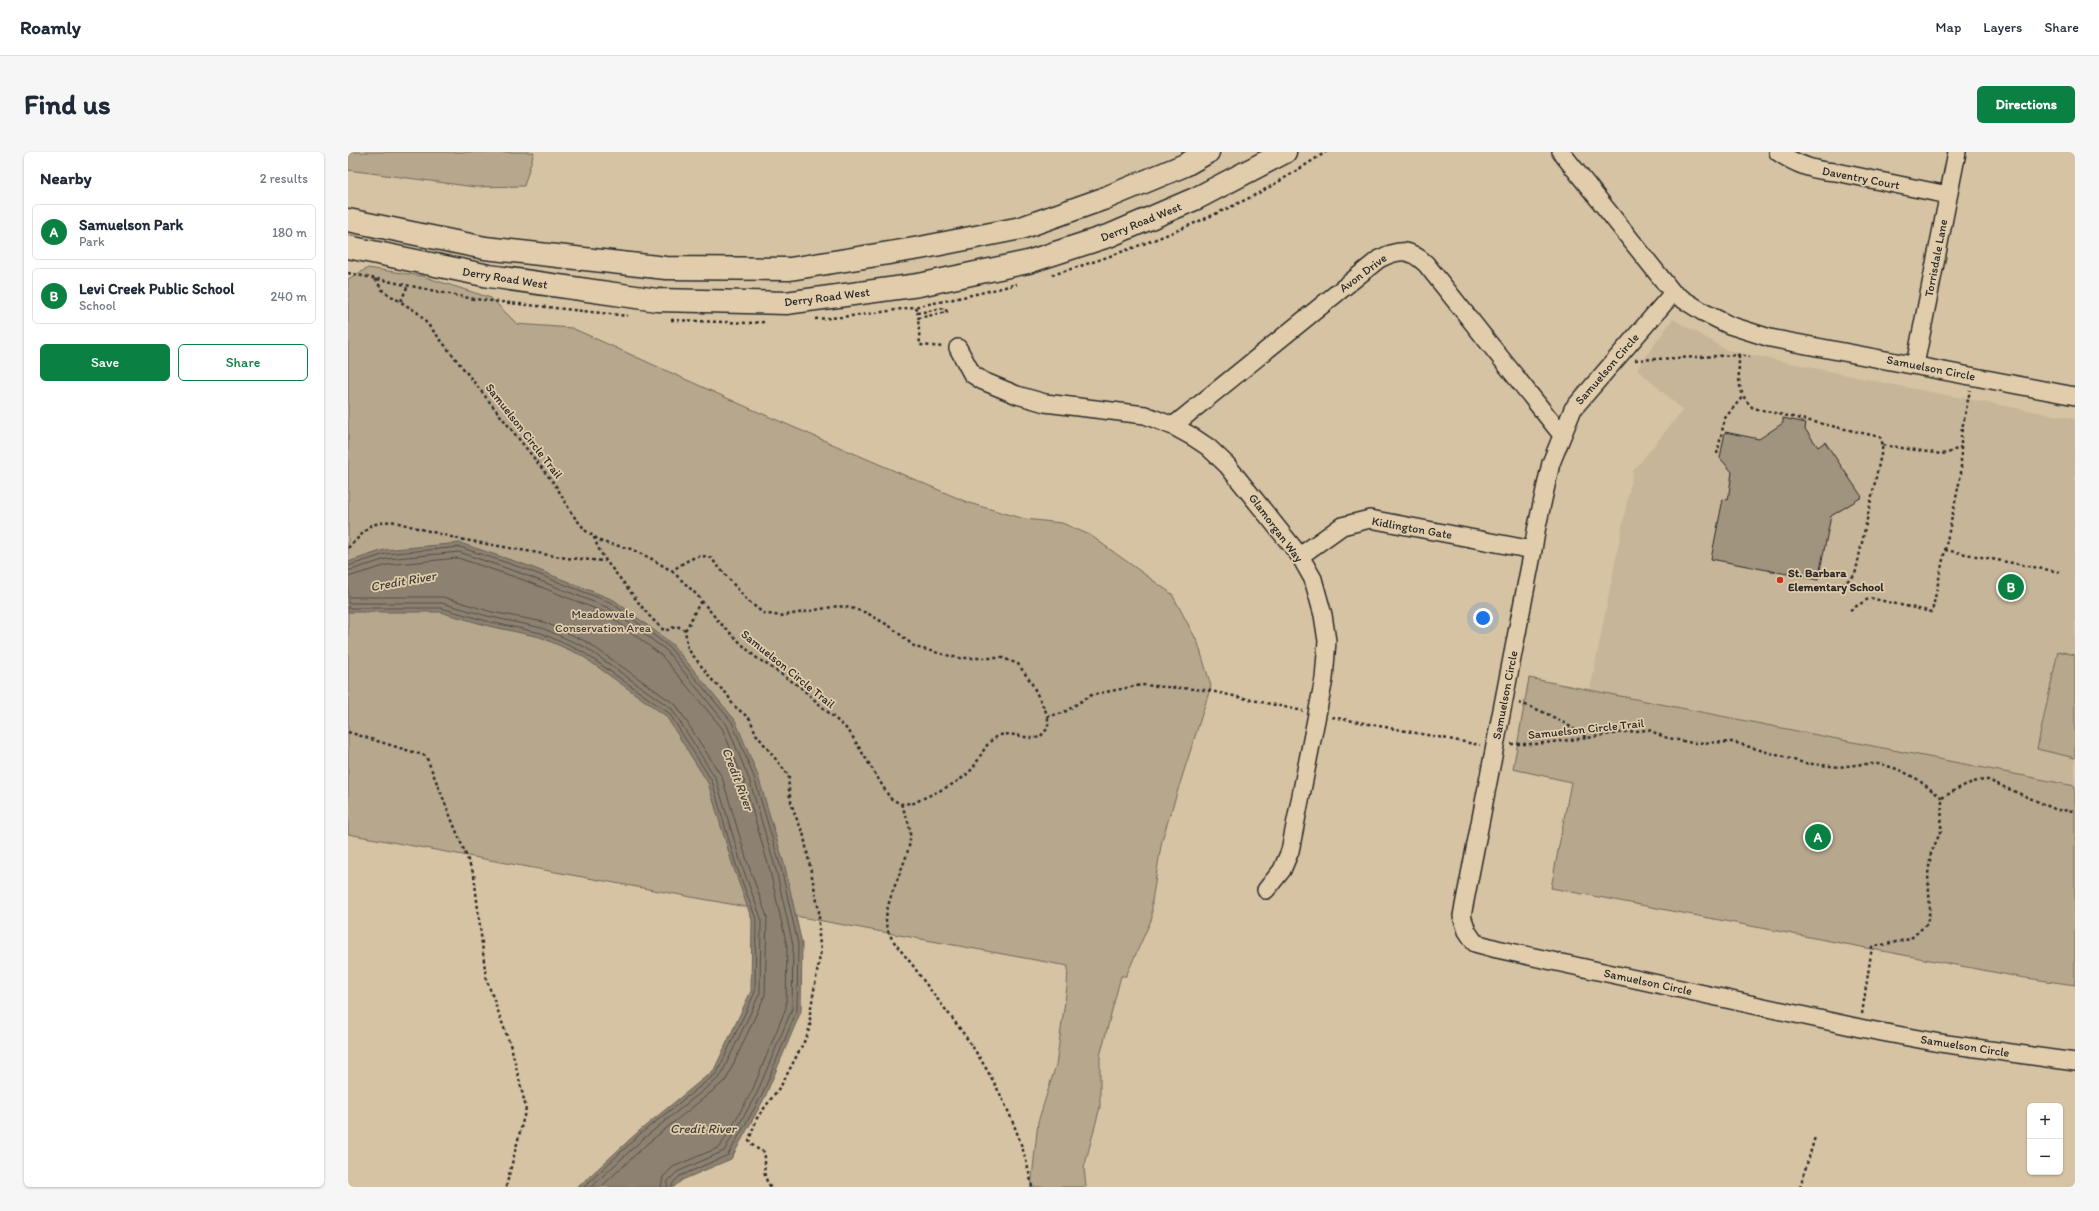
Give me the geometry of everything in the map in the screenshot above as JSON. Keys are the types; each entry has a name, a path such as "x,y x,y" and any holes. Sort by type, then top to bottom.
{"main road":[{"path":"348,220 485,248 666,268 790,269 920,248 1021,228 1103,199 1185,165 1208,152"},
{"name":"Derry Road West","path":"348,248 488,276 657,300 786,303 919,285 1028,262 1111,235 1197,198 1285,152"}],"street":[{"path":"1561,152 1673,293"},
{"name":"Daventry Court","path":"1778,152 1793,162 1823,171 1836,172 1948,196"},
{"name":"Torrisdale Lane","path":"1915,365 1957,152"},
{"name":"Avon Drive","path":"1173,426 1379,259 1391,253 1404,251 1417,257 1426,264 1562,435"},
{"name":"Samuelson Circle","path":"2075,396 1764,336 1729,325 1703,312 1673,293 1573,408 1551,463 1536,531 1534,550 1462,916 1467,931 1475,943 1860,1028 1940,1043 2075,1062"},
{"name":"Glamorgan Way","path":"958,348 972,374 983,381 1017,395 1045,403 1145,416 1173,426 1208,447 1227,464 1300,556 1312,579 1324,615 1327,641 1324,679 1290,851 1282,870 1266,890"},
{"name":"Kidlington Gate","path":"1300,556 1336,529 1370,519 1534,550"}],"path":[{"name":"Samuelson Circle Trail","path":"376,279 383,291 417,312 436,334 556,486 577,520 586,531 602,542 631,549 650,558 672,572 702,601 719,622 754,656 799,686 849,731 886,793 895,802 901,804"},
{"path":"401,301 408,285"},
{"path":"916,307 917,313 945,308 947,312 918,318 920,345 958,348"},
{"path":"1740,355 1738,383 1743,396 1753,408 1880,437 1883,445 1855,575 1838,588"},
{"path":"1615,359 1640,360 1740,355 1750,357"},
{"path":"1850,610 1870,598 1932,612 1961,474 1961,434 1972,376"},
{"path":"1717,454 1725,418 1743,396"},
{"path":"1883,445 1941,454 1948,453 1961,447"},
{"path":"348,548 371,525 391,521 459,539 566,558 605,561"},
{"path":"594,537 605,561 656,624 665,631 677,626 685,630"},
{"path":"1945,550 2059,572"},
{"path":"672,572 681,564 697,556 706,556 715,561 747,600 763,613 781,616 838,606 867,612 891,627 915,646 958,658 1002,658 1018,664 1031,682 1048,716 1048,728 1040,737 1028,738 1009,734 999,736 991,741 972,770 961,778 914,803 901,804 907,816 910,841 889,904 886,919 887,930 895,944 914,966 988,1071 1011,1120 1026,1158 1032,1187"},
{"path":"702,601 693,614 690,624 685,630 688,649 713,681 728,694 733,705 739,708 750,719 756,734 789,776 788,788 797,821 803,832 819,911 819,938 821,950 810,1013 810,1026 807,1036 782,1084 757,1118 749,1140 754,1147 764,1152 765,1158 763,1173 771,1187"},
{"path":"1048,716 1063,713 1091,695 1141,685 1206,690 1309,712"},
{"path":"1504,699 1539,710 1571,726 1587,738"},
{"path":"1327,716 1485,746"},
{"name":"Samuelson Circle Trail","path":"1504,744 1535,744 1649,730 1664,737 1692,743 1733,742 1804,763 1839,767 1863,764 1881,764 1900,770 1942,798"},
{"path":"348,732 426,756 474,875 486,978 512,1050 526,1108 506,1187"},
{"path":"1860,1028 1872,947 1910,939 1927,924 1930,910 1928,874 1931,853 1941,831 1942,798 1964,785 1977,780 1988,780 2057,810 2075,811"},
{"path":"1800,1187 1815,1137"}],"shaded area":[{"name":"St. Barbara Elementary School","path":"1673,319 1727,350 1904,387 2075,419 2075,786 1590,690 1633,471 1683,410 1637,369"}],"green space":[{"path":"348,152 534,152 524,186 475,187 348,170"},
{"name":"Meadowvale Conservation Area","path":"368,268 422,276 491,298 517,324 572,328 749,408 969,503 1025,519 1062,523 1090,535 1172,594 1198,643 1211,686 1162,840 1152,901 1152,918 1126,976 1121,976 1100,1056 1100,1107 1084,1168 1086,1187 1031,1187 1038,1122 1056,1065 1067,987 1068,966 348,834 348,279"},
{"path":"2058,651 2075,655 2075,758 2037,749"},
{"path":"1529,678 2075,786 2075,985 2019,977 1551,888 1571,782 1513,769"}],"water":[{"name":"Credit River","path":"460,543 526,565 614,600 672,644 735,720 758,776 785,867 802,944 801,1011 765,1097 731,1159 682,1180 674,1187 578,1187 638,1132 714,1070 751,991 752,920 733,866 708,783 666,716 581,655 540,637 489,626 440,612 348,612 348,562 384,550"}],"building":[{"path":"1783,418 1806,423 1805,429 1818,447 1825,442 1862,497 1831,516 1818,580 1711,559 1723,499 1728,500 1732,472 1720,458 1725,432 1759,439 1783,423"}],"place":[{"name":"St. Barbara Elementary School","path":"1780,580"},
{"name":"Levi Creek Public School","path":"2011,587"},
{"name":"Samuelson Park","path":"1818,837"}]}
